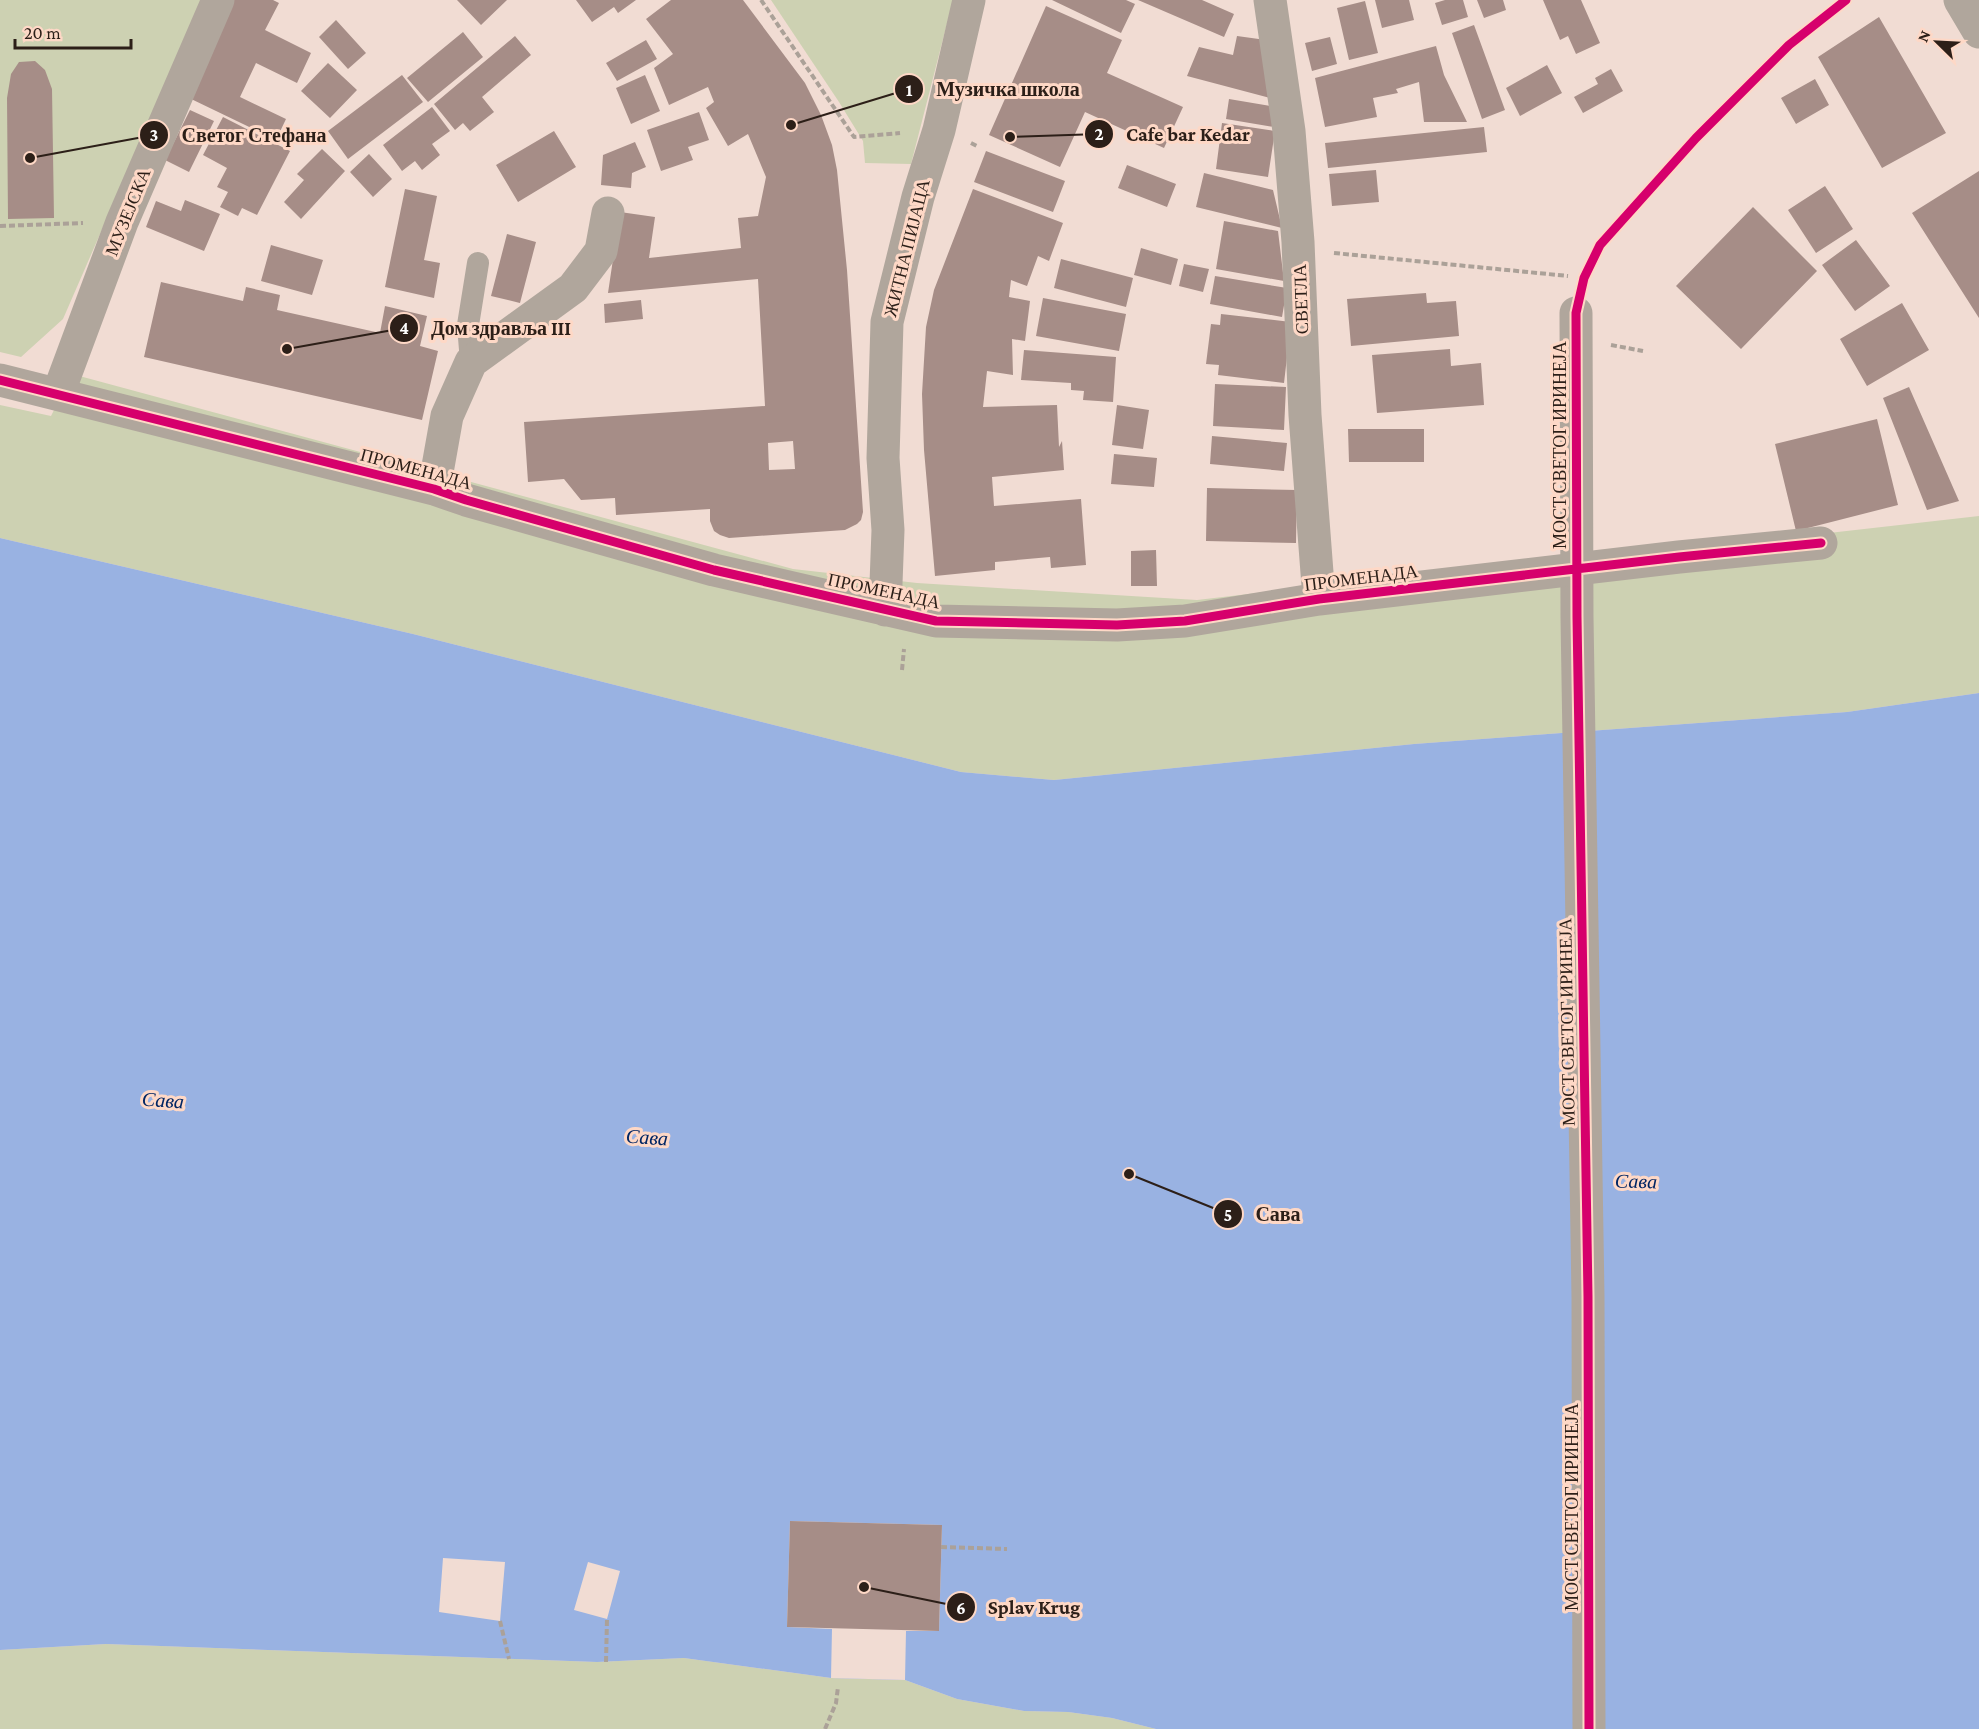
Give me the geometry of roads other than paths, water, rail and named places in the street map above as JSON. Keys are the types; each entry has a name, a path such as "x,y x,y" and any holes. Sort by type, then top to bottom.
{"street":[{"name":"МУЗЕЈСКА","path":"58,394 122,222 218,0"},
{"name":"ЖИТНА ПИЈАЦА","path":"885,610 888,530 883,458 887,322 918,197 939,130 969,0"},
{"name":"СВЕТЛА","path":"1270,0 1289,131 1298,242 1305,415 1319,598"},
{"path":"1960,0 1979,32"},
{"path":"434,489 447,416 471,362 573,288 601,251 608,213"},
{"name":"МОСТ СВЕТОГ ИРИНЕЈА","path":"1576,314 1577,617 1588,1297 1589,1729"},
{"name":"ПРОМЕНАДА","path":"0,380 434,489 714,570 936,621 1117,625 1185,621 1319,598 1821,543"}],"lane":[{"path":"471,362 468,326 478,263"}],"water":[{"path":"0,538 413,634 961,772 1054,780 1414,744 1847,712 1979,693 1979,1729 1156,1729 1112,1718 1068,1712 1024,1711 957,1699 905,1680 831,1678 684,1658 597,1662 106,1644 0,1650"}],"place":[{"name":"Музичка школа","path":"791,125"},
{"name":"Cafe bar Kedar","path":"1010,137"},
{"name":"Светог Стефана","path":"30,158"},
{"name":"Дом здравља III","path":"287,349"},
{"name":"Сава","path":"1129,1174"},
{"name":"Splav Krug","path":"864,1587"}]}
